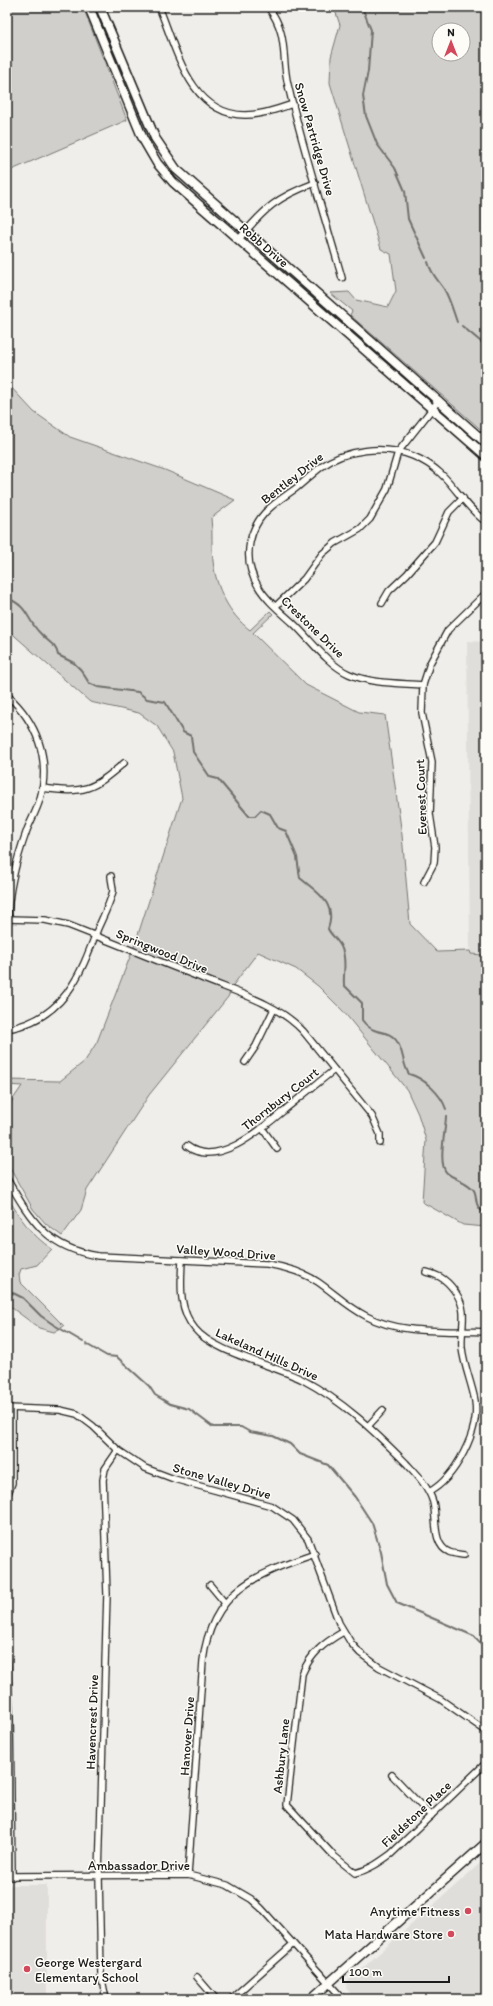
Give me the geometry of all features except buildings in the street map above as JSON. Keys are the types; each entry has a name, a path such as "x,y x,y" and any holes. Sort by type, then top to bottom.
{"street":[{"name":"Robb Drive","path":"89,7 137,126 150,153 177,185 486,456"},
{"name":"Robb Drive","path":"100,7 149,125 161,149 186,178 486,443"},
{"path":"159,7 189,79 201,96 210,104 222,111 245,115 270,111 293,104"},
{"name":"Snow Partridge Drive","path":"268,7 275,18 282,38 286,76 342,278"},
{"path":"239,239 246,230 280,197 315,183"},
{"path":"276,606 304,579 322,554 335,543 360,529 370,519 386,489 398,452 439,400"},
{"name":"Bentley Drive","path":"258,524 262,516 277,500 296,489 321,467 331,461 355,452 368,451 398,452 413,456 436,469 446,477 471,509 486,522"},
{"path":"382,603 389,591 407,574 435,542 449,512 463,498"},
{"name":"Crestone Drive","path":"258,524 250,542 250,565 258,587 325,656 347,673 367,680 423,685"},
{"name":"Everest Court","path":"424,882 434,863 435,847 430,814 432,762 422,713 423,685 430,663 446,634 486,593"},
{"path":"7,695 24,713 37,735 44,762 40,800 27,831 9,897 7,919"},
{"path":"42,788 65,791 85,789 103,781 124,763"},
{"path":"7,1029 33,1022 54,1008 63,999 78,978 113,890 111,876"},
{"name":"Springwood Drive","path":"7,919 57,922 95,936 274,1009 294,1021 300,1028"},
{"path":"245,1062 256,1046 274,1009"},
{"name":"Thornbury Court","path":"187,1146 193,1151 201,1153 215,1152 234,1146 252,1136 334,1070 300,1028"},
{"path":"334,1070 372,1116 380,1134 380,1143"},
{"path":"262,1128 277,1149"},
{"name":"Valley Wood Drive","path":"7,1179 33,1221 52,1239 63,1246 74,1250 98,1256 280,1266 306,1275 353,1309 378,1322 406,1328 486,1332"},
{"name":"Lakeland Hills Drive","path":"182,1260 181,1295 183,1305 190,1322 202,1337 218,1346 302,1380 339,1402 369,1425 418,1476 429,1492 433,1503 440,1541 449,1552 464,1555"},
{"path":"426,1272 441,1277 459,1297 463,1311 463,1352 475,1402 474,1422 455,1469 442,1484 429,1492"},
{"path":"7,1496 12,1483 9,1408"},
{"name":"Stone Valley Drive","path":"9,1408 60,1410 78,1414 90,1423 118,1450 135,1462 159,1474 272,1506 283,1512 301,1528 315,1554 343,1632 355,1648 369,1661 440,1699 486,1731"},
{"path":"369,1425 383,1410"},
{"name":"Havencrest Drive","path":"106,1999 101,1975 99,1876 107,1594 102,1480 105,1469 118,1450"},
{"name":"Hanover Drive","path":"188,1875 204,1652 212,1626 225,1603 234,1593 256,1576 315,1554"},
{"path":"210,1585 225,1603"},
{"name":"Ashbury Lane","path":"343,1632 318,1648 306,1665 302,1674 287,1805 334,1856 355,1873"},
{"path":"7,1661 10,1876"},
{"name":"Fieldstone Place","path":"355,1873 365,1871 391,1854 486,1763"},
{"path":"392,1775 431,1816"},
{"path":"311,1999 486,1843"},
{"name":"Ambassador Drive","path":"10,1876 188,1875 213,1880 239,1891 261,1908 342,1999"},
{"path":"231,1999 293,1944"},
{"path":"197,1978 216,1999"}],"shaded area":[{"path":"7,7 83,7 127,120 7,172"},
{"path":"334,7 486,7 486,434 350,315 352,311 330,293 349,292 356,300 388,307 396,291 391,254 381,249 330,83 331,57 340,25"},
{"path":"7,383 34,412 70,437 165,470 235,500 211,518 212,556 217,581 220,590 230,608 250,630 270,611 273,614 253,633 306,685 359,712 385,715 402,835 410,924 437,952 470,951 471,954 482,955 483,1020 486,1034 486,1227 463,1225 422,1202 426,1140 418,1114 407,1090 343,1011 318,986 296,969 258,952 234,984 228,997 149,1095 87,1190 81,1210 62,1236 46,1224 33,1209 7,1163 7,1108 22,1086 7,1085 7,1080 60,1081 85,1061 97,1042 135,944 182,798 173,752 157,726 139,713 90,702 7,629"},
{"path":"467,641 486,642 486,1034 483,1020 482,955 470,954"},
{"path":"7,1196 26,1225 38,1238 52,1249 37,1265 21,1269 19,1275 20,1282 64,1326 54,1332 39,1328 12,1308 7,1308"},
{"path":"486,1858 486,1999 355,1999 346,1988 347,1982"},
{"name":"George Westergard Elementary School","path":"7,1885 47,1885 47,1999 7,1999"}],"waterway":[{"path":"362,7 371,30 368,71 363,96 366,116 377,144 395,168 405,191 408,219 426,258"},
{"path":"428,262 450,301 457,322"},
{"path":"462,326 486,346"},
{"path":"7,598 20,605 36,629 54,646 58,655 74,663 81,670 89,683 98,687 138,692 147,699 165,702 183,732 191,736 193,752 210,777 218,779 249,816 255,816 261,810 270,814 278,828 286,831 297,857 300,878 319,894 328,905 330,912 328,929 341,946 345,962 344,985 362,1003 362,1020 372,1029 394,1037 399,1044 405,1066 409,1074 415,1076 431,1087 444,1103 446,1109"},
{"path":"446,1116 442,1154 444,1168 447,1173 466,1183 473,1189 480,1210 486,1215"},
{"path":"7,1290 23,1298 41,1316 83,1342"},
{"path":"86,1344 107,1356 117,1357 149,1386 155,1395 170,1404 189,1409 213,1427 241,1427 250,1432 273,1436 290,1444 300,1454 328,1465 355,1497 372,1523 381,1552 387,1584 397,1603 474,1636 486,1649"}],"place":[{"name":"Anytime Fitness","path":"468,1911"},
{"name":"Mata Hardware Store","path":"451,1934"},
{"name":"George Westergard Elementary School","path":"27,1969"}]}
